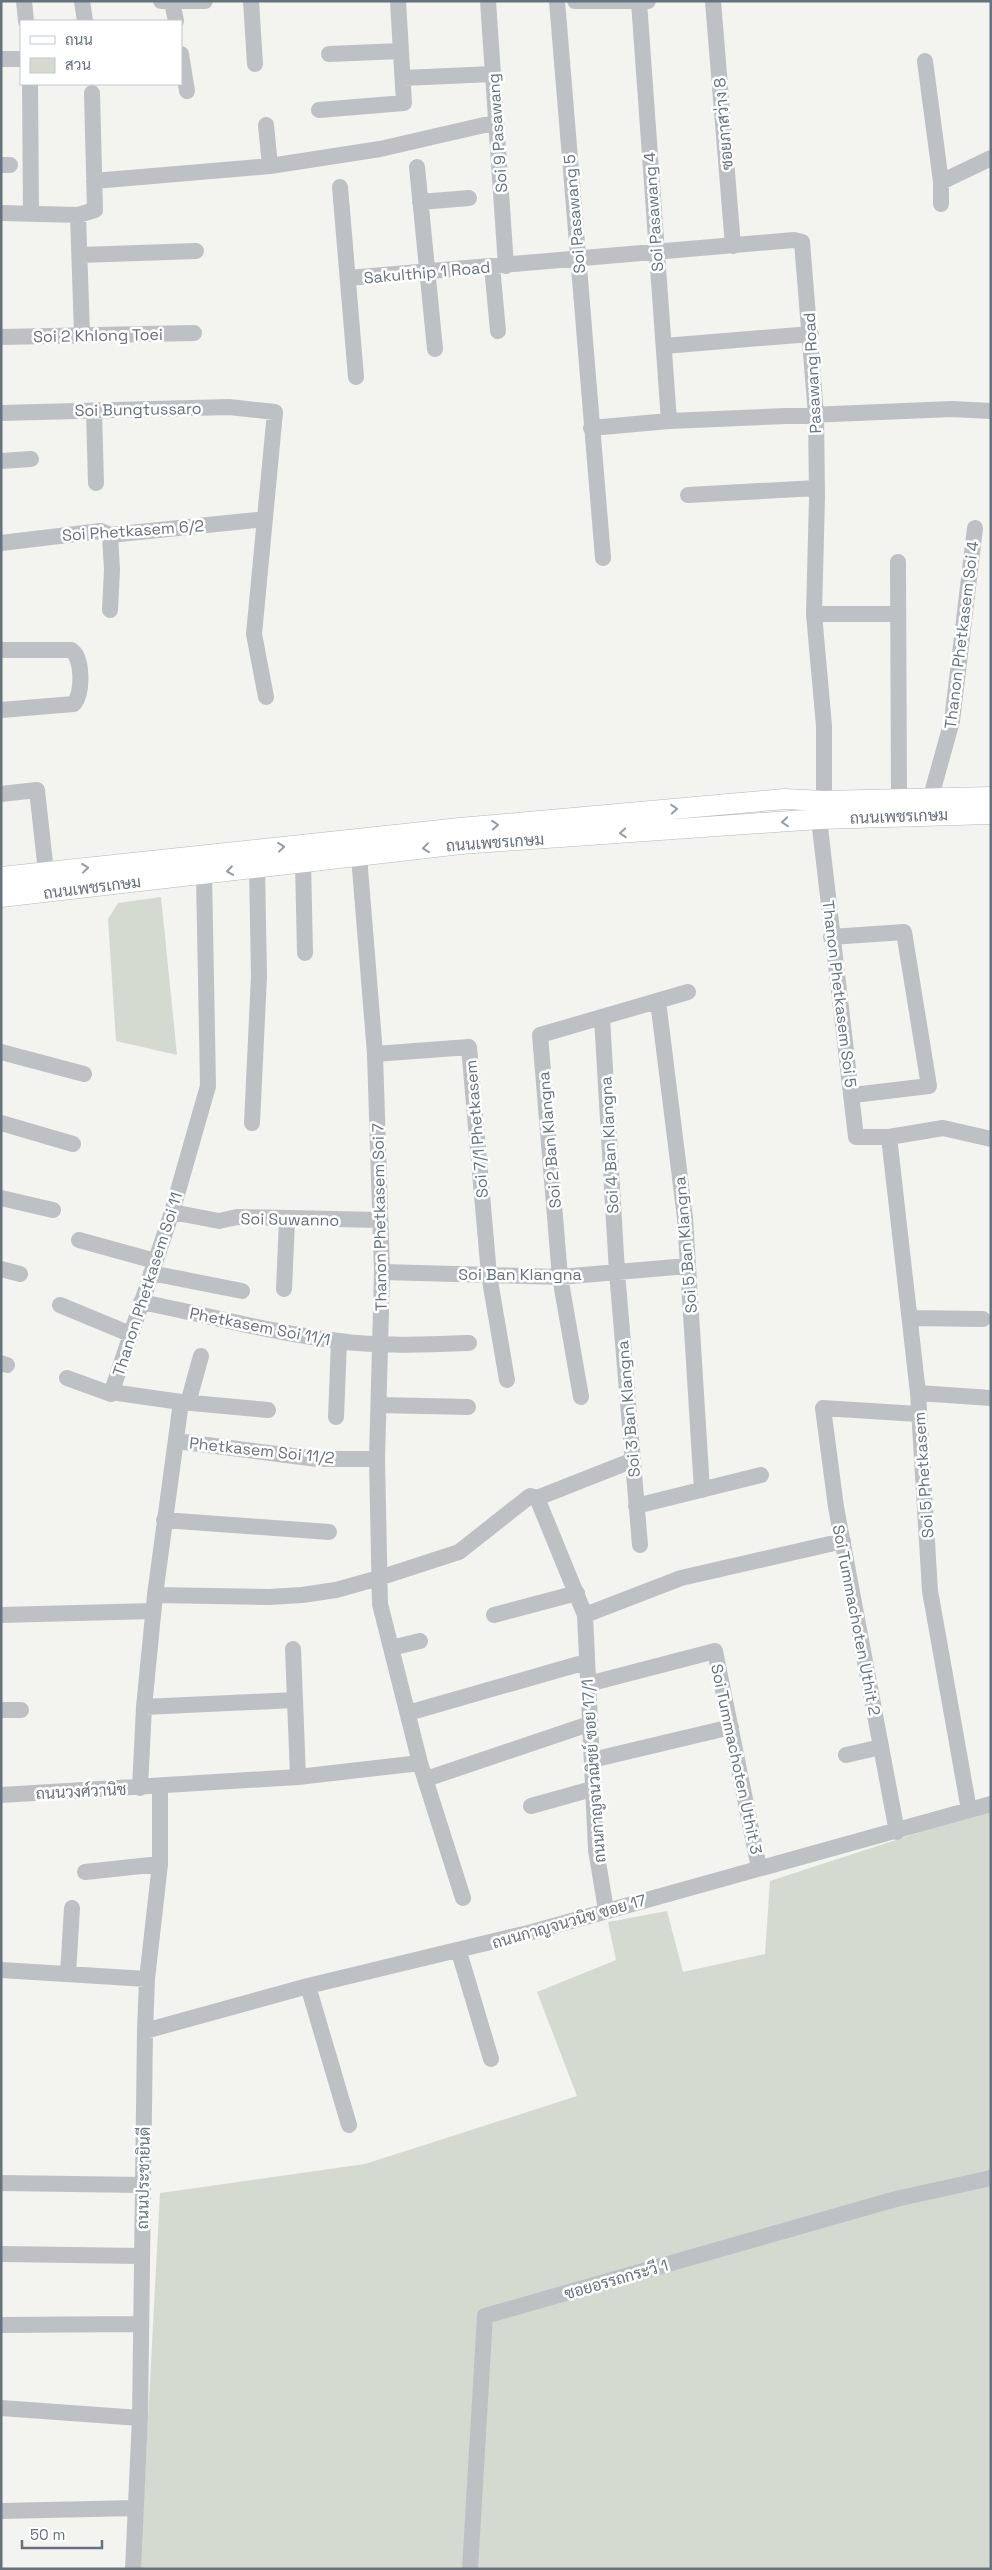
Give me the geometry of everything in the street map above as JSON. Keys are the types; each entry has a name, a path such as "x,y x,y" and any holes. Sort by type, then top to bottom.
{"main road":[{"name":"ถนนเพชรเกษม","path":"1,877 461,836 821,810 899,800 991,797"},
{"name":"ถนนเพชรเกษม","path":"821,810 991,814"},
{"name":"ถนนเพชรเกษม","path":"1,898 359,856 461,836"}],"street":[{"path":"24,1 26,20"},
{"path":"82,1 85,20"},
{"path":"175,20 166,2 205,1"},
{"path":"251,1 255,64"},
{"path":"319,110 404,103 398,1"},
{"name":"Soi 9 Pasawang","path":"488,1 496,117 499,266 498,331"},
{"name":"Soi Pasawang 5","path":"557,1 603,558"},
{"path":"575,1 645,2"},
{"name":"ซอยภาสว่าง 8","path":"713,1 733,246"},
{"name":"Soi Pasawang 4","path":"645,2 656,253 668,421"},
{"path":"329,54 401,51"},
{"path":"1,59 20,59"},
{"path":"182,60 187,91"},
{"path":"925,61 941,182 942,204"},
{"path":"403,78 493,74"},
{"path":"30,85 31,213"},
{"path":"1,214 78,215 95,210 92,93"},
{"path":"94,181 270,166 380,149 493,123 496,117"},
{"path":"266,125 270,166"},
{"path":"941,182 991,158"},
{"path":"417,167 435,349"},
{"path":"340,187 356,376"},
{"path":"420,202 469,198"},
{"path":"78,215 82,334"},
{"name":"Pasawang Road","path":"499,266 794,240 802,242 811,334 816,415 817,488 814,614 824,726 821,810"},
{"path":"80,255 196,251"},
{"name":"Sakulthip 1 Road","path":"348,278 427,270 499,266"},
{"name":"Soi 2 Khlong Toei","path":"1,336 194,333"},
{"path":"664,346 811,334"},
{"name":"Soi Bungtussaro","path":"1,413 229,407 275,412 265,519"},
{"path":"94,410 96,483"},
{"path":"591,428 668,421 952,410 991,411"},
{"path":"1,461 30,459"},
{"path":"688,495 817,488"},
{"path":"265,519 254,634 266,697"},
{"name":"Soi Phetkasem 6/2","path":"1,543 101,531 110,535 265,519"},
{"name":"Thanon Phetkasem Soi 4","path":"930,800 952,721 975,528"},
{"path":"110,535 112,570 110,610"},
{"path":"898,562 899,800"},
{"path":"814,614 898,614"},
{"path":"1,650 71,650 77,653 80,660 79,692 74,704 1,710"},
{"path":"1,794 37,790 46,872"},
{"name":"Thanon Phetkasem Soi 5","path":"821,810 831,937 853,1095 856,1138 889,1137"},
{"name":"Thanon Phetkasem Soi 7","path":"359,856 375,1054 382,1272 377,1459 380,1604 420,1763 463,1898"},
{"path":"304,862 305,953"},
{"path":"252,1123 259,976 257,867"},
{"name":"Thanon Phetkasem Soi 11","path":"204,874 208,1086 172,1212 111,1393 268,1410"},
{"path":"831,937 904,932 930,1086 853,1095"},
{"name":"Soi 2 Ban Klangna","path":"581,1397 560,1277 540,1035 688,992"},
{"name":"Soi 5 Ban Klangna","path":"658,1001 685,1218 702,1490"},
{"name":"Soi 4 Ban Klangna","path":"602,1018 617,1272"},
{"name":"Soi 7/1 Phetkasem","path":"375,1054 468,1047 489,1275"},
{"path":"1,1052 84,1074"},
{"path":"1,1123 73,1144"},
{"path":"889,1137 943,1128 991,1139"},
{"name":"Soi 5 Phetkasem","path":"889,1137 918,1393 930,1591 969,1810"},
{"path":"1,1198 53,1210"},
{"name":"Soi Suwanno","path":"172,1212 219,1222 237,1217 287,1220 380,1220"},
{"path":"284,1289 287,1220"},
{"path":"79,1240 153,1267 242,1292"},
{"name":"Soi Ban Klangna","path":"382,1272 560,1277 687,1266"},
{"path":"1,1269 20,1274"},
{"name":"Soi 3 Ban Klangna","path":"617,1272 631,1461 640,1545"},
{"path":"489,1275 507,1380"},
{"name":"Phetkasem Soi 11/1","path":"141,1302 260,1328 339,1341 380,1344 469,1344"},
{"path":"60,1305 130,1334"},
{"path":"910,1318 983,1319"},
{"path":"336,1417 339,1341"},
{"path":"140,1788 144,1706 164,1520 184,1402 201,1356"},
{"path":"67,1378 111,1393"},
{"path":"918,1393 991,1398"},
{"path":"379,1405 468,1407"},
{"name":"Soi Tummachoten Uthit 2","path":"897,1832 842,1541 823,1408 918,1414"},
{"name":"Phetkasem Soi 11/2","path":"176,1441 317,1459 377,1459"},
{"path":"1,1615 154,1603 302,1595 336,1590 459,1552 530,1496 537,1498 631,1461"},
{"path":"636,1506 761,1475"},
{"name":"ถนนกาญจนวณิชย์ ซอย 17/1","path":"537,1498 586,1615 586,1662 596,1850 606,1910"},
{"path":"164,1520 329,1532"},
{"path":"586,1615 681,1578 842,1541"},
{"path":"494,1615 577,1593"},
{"path":"391,1648 420,1641"},
{"path":"293,1649 298,1777"},
{"name":"Soi Tummachoten Uthit 3","path":"588,1684 715,1651 760,1868"},
{"name":"ถนนกาญจนวณิชย์ ซอย 17/1","path":"408,1713 586,1662"},
{"path":"144,1706 295,1700"},
{"path":"1,1710 21,1710"},
{"path":"426,1779 589,1724"},
{"path":"592,1760 731,1727"},
{"path":"846,1755 881,1747"},
{"name":"ถนนวงศ์วานิช","path":"1,1795 160,1787 298,1777 420,1763"},
{"name":"ถนนประชายินดี","path":"133,2569 140,2418 145,2031 147,1979 160,1864 160,1787"},
{"path":"531,1806 592,1789"},
{"name":"ถนนกาญจนวนิช ซอย 17","path":"145,2031 308,1986 459,1952 606,1910 897,1832 991,1804"},
{"path":"86,1872 160,1864"},
{"path":"68,1974 72,1908"},
{"path":"459,1952 491,2060"},
{"path":"1,1970 147,1979"},
{"path":"308,1986 349,2125"},
{"name":"ซอยอรรถกระวี 1","path":"470,2569 485,2316 896,2199 991,2178"},
{"path":"1,2183 143,2185"},
{"path":"1,2254 142,2256"},
{"path":"1,2325 141,2324"},
{"path":"1,2408 140,2418"},
{"path":"1,2511 136,2508"}],"green space":[{"path":"161,897 177,1055 116,1041 108,919 118,903"},
{"path":"991,1809 991,2569 140,2569 160,2193 365,2164 577,2096 537,1992 616,1960 608,1922 667,1911 683,1972 765,1954 770,1881"}]}
